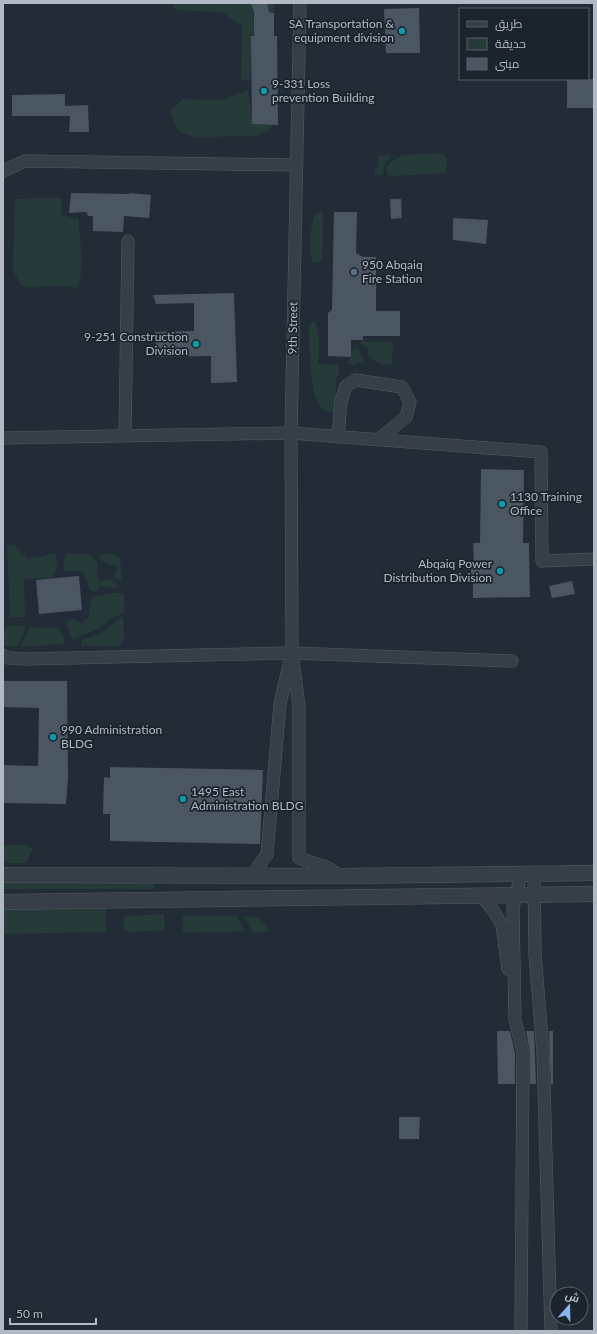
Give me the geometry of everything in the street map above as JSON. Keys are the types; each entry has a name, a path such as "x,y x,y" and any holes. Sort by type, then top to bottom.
{"street":[{"name":"9th Street","path":"292,653 291,434 300,3"},
{"path":"3,171 25,162 297,165"},
{"path":"125,436 128,241"},
{"path":"338,437 341,402 346,386 356,380 402,387 410,402 406,417 378,440"},
{"path":"3,438 291,434 541,452 542,561 594,559"},
{"path":"3,655 8,658 26,659 292,653 512,661"},
{"path":"252,876 267,854 280,704 292,653"},
{"path":"292,653 299,706 298,858 328,868 341,876"},
{"path":"3,875 341,876 594,873"},
{"path":"527,874 534,895 536,954 543,1052 551,1331"},
{"path":"515,1020 513,908 516,895 527,874"},
{"path":"3,902 594,894"},
{"path":"481,896 493,910 502,925 515,1020 523,1052 521,1331"}],"green space":[{"path":"174,3 274,3 273,12 253,10 254,33 251,36 251,70 249,80 241,80 242,25 221,12 176,10"},
{"path":"248,90 253,124 273,124 269,131 256,136 194,137 178,131 170,110 183,99 221,100"},
{"path":"443,153 447,160 446,173 391,175 390,177 386,170 390,163 401,155"},
{"path":"389,154 394,157 387,161 384,166 383,174 377,176 375,173 375,168 378,167 379,163 377,158 378,156"},
{"path":"62,198 61,215 79,219 81,275 79,283 76,289 71,286 23,287 13,270 15,199"},
{"path":"323,211 322,257 320,262 313,262 310,251 312,225 315,214"},
{"path":"312,321 315,322 319,337 318,363 326,365 338,364 339,373 336,382 337,404 333,413 323,409 318,402 312,382 309,329"},
{"path":"361,341 393,342 392,364 385,365 373,360 368,355 368,348 360,344"},
{"path":"358,348 363,361 352,365 347,363 350,359 351,351"},
{"path":"7,545 14,545 28,559 55,553 58,566 52,578 24,579 25,617 10,617"},
{"path":"66,554 90,554 97,562 97,577 101,581 111,579 121,587 114,588 99,586 97,592 90,590 83,571 65,571 63,563"},
{"path":"99,554 113,554 120,557 122,582 114,577 118,567 103,561"},
{"path":"111,593 124,593 124,613 110,619 101,627 73,639 65,622 73,619 81,623 88,618 92,597"},
{"path":"123,616 124,640 119,646 81,646 82,640 100,634"},
{"path":"6,626 26,626 18,646 12,647 4,645 3,638"},
{"path":"30,627 58,628 64,637 64,644 20,647"},
{"path":"3,845 26,845 33,849 26,863 3,863"},
{"path":"3,880 154,883 154,889 3,889"},
{"path":"106,908 106,932 3,934 3,910"},
{"path":"164,914 165,930 131,932 124,930 124,916"},
{"path":"183,916 236,916 246,931 185,933 183,931"},
{"path":"243,916 260,919 270,931 253,933"}],"building":[{"name":"9-331 Loss prevention Building","path":"251,3 267,3 269,12 274,13 274,36 277,36 278,125 252,124 251,36 254,36 254,12"},
{"name":"SA Transportation & equipment division","path":"419,8 420,53 386,53 384,9"},
{"path":"594,79 594,108 567,108 567,80"},
{"path":"65,94 65,106 88,105 89,132 69,132 70,116 12,116 12,95"},
{"path":"71,193 129,193 151,195 149,218 124,216 123,232 93,231 93,216 88,216 86,212 69,213"},
{"path":"390,199 401,199 402,218 391,219"},
{"name":"950 Abqaiq Fire Station","path":"334,212 357,212 356,253 363,257 376,257 376,311 400,311 400,336 363,336 363,340 351,340 351,357 328,356 328,313 332,310"},
{"path":"453,218 488,220 486,244 453,240"},
{"name":"9-251 Construction Division","path":"234,293 237,382 211,383 211,356 156,357 155,332 194,331 194,303 156,304 153,295"},
{"path":"481,469 524,470 523,543 529,543 530,597 473,598 473,576 471,576 471,565 474,563 473,543 480,543"},
{"path":"79,576 82,610 39,614 36,580"},
{"path":"572,581 575,594 552,598 549,586"},
{"name":"990 Administration BLDG","path":"3,681 67,681 68,777 66,804 3,803 3,765 38,766 39,708 3,707"},
{"name":"1495 East Administration BLDG","path":"110,767 263,770 260,844 110,841 110,814 103,814 104,777 110,778"},
{"path":"497,1031 510,1031 515,1053 515,1084 498,1084"},
{"path":"526,1031 534,1031 536,1084 530,1084 530,1052"},
{"path":"549,1031 553,1031 553,1084 551,1084"},
{"path":"399,1117 420,1117 419,1139 399,1139"}],"place":[{"name":"SA Transportation & equipment division","path":"402,31"},
{"name":"9-331 Loss prevention Building","path":"264,91"},
{"name":"950 Abqaiq Fire Station","path":"354,272"},
{"name":"9-251 Construction Division","path":"196,344"},
{"name":"1130 Training Office","path":"502,504"},
{"name":"Abqaiq Power Distribution Division","path":"500,571"},
{"name":"990 Administration BLDG","path":"53,737"},
{"name":"1495 East Administration BLDG","path":"183,799"}]}
